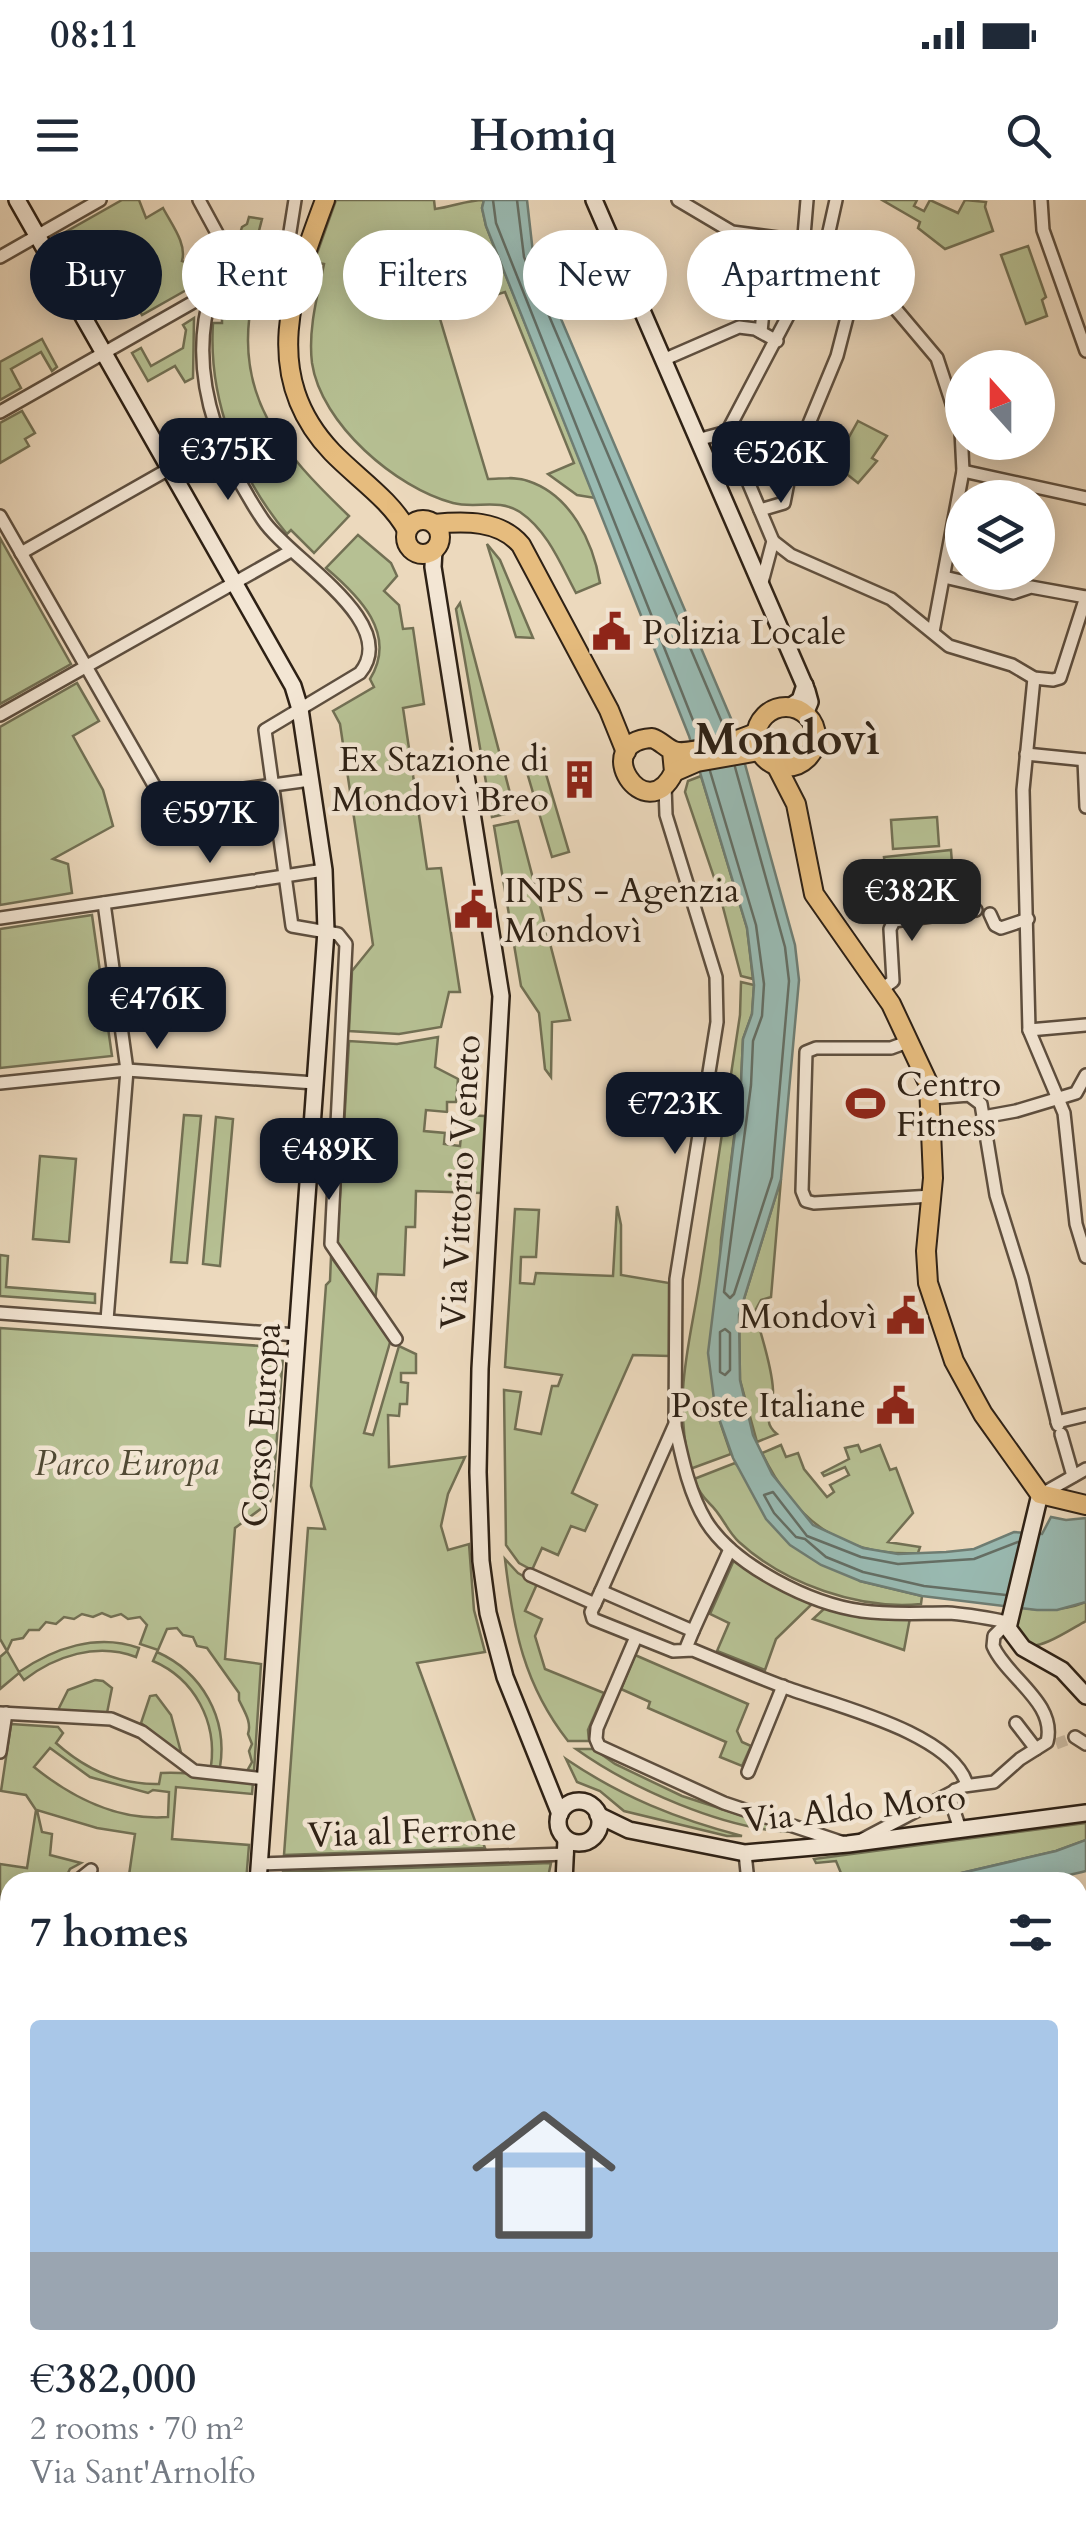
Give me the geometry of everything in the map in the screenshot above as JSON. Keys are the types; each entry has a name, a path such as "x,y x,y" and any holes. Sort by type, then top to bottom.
{"main road":[{"path":"325,200 289,324 288,366 297,402 328,448 425,536 458,524 488,524 506,530 526,551 608,710 626,752 623,769 632,784 662,783 695,756 750,744 765,716 772,711 797,711 814,726 813,752 800,764 776,766"},
{"path":"608,710 644,738 660,740 672,750 695,756"},
{"path":"626,752 644,738"},
{"path":"750,744 776,766 796,804 814,894 882,990 910,1041 932,1098 928,1283 954,1360 983,1414 1040,1494 1086,1505"},
{"path":"662,783 672,750"},
{"path":"796,804 800,764"}],"street":[{"name":"Corso Europa","path":"16,200 34,230"},
{"path":"48,230 100,200"},
{"path":"199,200 215,230"},
{"path":"289,324 283,276 295,200"},
{"path":"594,200 805,686 810,702 797,711"},
{"path":"678,200 728,230"},
{"path":"806,230 807,200"},
{"path":"829,230 836,200"},
{"path":"1040,200 1044,230 1086,351"},
{"path":"0,256 30,240"},
{"path":"0,412 182,309"},
{"name":"Corso Europa","path":"85,320 293,686 300,709 324,870 326,932 259,1872"},
{"path":"206,320 204,370 209,406 220,440 256,510 289,552 352,607 363,622 370,644 367,664 360,672 264,730 292,926 344,937 346,965 330,1240 339,1259 396,1339"},
{"path":"761,332 762,320"},
{"path":"697,440 726,432 787,320"},
{"path":"760,510 784,503 793,464 838,352 846,320"},
{"path":"906,320 941,365 962,434 963,472 933,632"},
{"path":"663,360 739,327 777,340"},
{"path":"726,432 773,541 790,555 868,586 910,611 949,646 1030,675 1056,680 1061,675 1086,597 1034,587 1013,593 944,577"},
{"path":"22,553 220,440"},
{"path":"963,472 1086,498"},
{"path":"0,516 156,790 164,796 310,780"},
{"name":"Via Vittorio Veneto","path":"425,536 427,562 436,584 501,996 480,1369 478,1472 488,1613 505,1677 545,1777 566,1808 585,1802 598,1816"},
{"path":"761,586 773,541"},
{"path":"0,715 289,552"},
{"path":"1030,675 1024,790 1029,1030 1064,1113 1077,1229 1086,1257"},
{"path":"1026,754 1085,760 1086,807"},
{"path":"662,783 666,815 708,948 718,1000 676,1278 674,1424 687,1476 702,1513 730,1549 808,1596 854,1610 1008,1619"},
{"path":"0,918 324,870"},
{"path":"104,903 128,1070 106,1320"},
{"path":"882,990 894,981 890,930 894,921 976,910"},
{"path":"990,914 993,923 1001,928 1028,919"},
{"path":"1029,1030 1086,1026"},
{"path":"910,1041 895,1048 816,1048 806,1052 802,1191 805,1199 814,1203 932,1196"},
{"path":"0,1084 128,1070 315,1083"},
{"path":"983,1117 1076,1093 1085,1078"},
{"path":"932,1098 973,1096 980,1102 996,1195 1073,1476"},
{"path":"0,1313 297,1335"},
{"path":"1059,1427 1086,1414"},
{"path":"674,1424 591,1612 593,1619 676,1652 686,1648 917,1737 963,1773 961,1787 951,1802 960,1829"},
{"path":"1086,1469 1040,1494 1008,1619 1009,1632 1018,1644 1062,1670 1086,1696"},
{"path":"686,1648 730,1549"},
{"path":"530,1575 595,1604"},
{"path":"601,1591 693,1631"},
{"path":"636,1636 596,1732 596,1742 724,1804 853,1843 961,1787 994,1782 1046,1745 1049,1731 1044,1712 993,1646 994,1636 1008,1619"},
{"path":"748,1772 783,1686"},
{"path":"0,1752 3,1713 105,1717 138,1730 194,1771 265,1779"},
{"path":"1016,1722 1046,1745"},
{"path":"565,1872 566,1846 559,1830 566,1808"},
{"name":"Via Aldo Moro","path":"598,1816 629,1830 745,1852 853,1843 1086,1814"},
{"path":"570,1872 599,1826 598,1816"},
{"name":"Via Aldo Moro","path":"589,1840 629,1830"},
{"path":"566,1846 589,1840"},
{"name":"Via al Ferrone","path":"259,1864 566,1846"},
{"path":"745,1852 747,1872"}],"green space":[{"path":"122,200 139,200 146,218 163,208 181,241 182,292 162,304 162,230 69,230"},
{"path":"336,200 434,200 435,209 484,200 488,230 343,230 343,320 440,320 488,479 523,479 556,497 578,522 600,583 576,593 546,539 520,512 503,506 453,503 431,495 386,468 346,430 318,386 312,363 313,320 323,320 323,237"},
{"path":"882,200 917,200 914,206 924,211 930,200 958,213 965,200 986,202 993,231 945,249 918,228 920,222"},
{"path":"249,217 262,219 259,230 241,230"},
{"path":"1028,246 1046,297 1042,300 1047,316 1026,324 1001,255"},
{"path":"503,268 595,498 577,495 548,474 574,463 505,292"},
{"path":"194,320 193,378 185,382 175,366 148,381 132,353 141,348 151,366 183,348 183,325"},
{"path":"250,320 249,363 268,419 303,469 349,516 314,553 291,530 287,534 270,511 230,435 221,408 213,352 213,323"},
{"path":"42,339 57,367 52,371 41,352 11,369 21,388 0,400 0,362"},
{"path":"22,411 35,433 25,439 29,446 0,463 0,423"},
{"path":"858,421 887,436 872,458 877,461 858,483 834,464"},
{"path":"358,535 391,563 397,576 384,591 399,605 403,629 413,628 424,704 403,708 427,869 441,868 460,992 449,992 441,1027 399,1034 349,1031 352,971 373,945 340,724 333,711 374,687 370,679 380,647 371,617 326,568"},
{"path":"0,538 71,664 0,704"},
{"path":"487,544 500,560 533,638 516,637"},
{"path":"460,603 515,812 492,817 456,609"},
{"path":"77,683 99,721 73,736 103,790 113,826 53,859 68,864 72,893 0,905 0,727"},
{"path":"543,764 569,852 552,857 526,769"},
{"path":"701,776 747,928 753,979 741,976 719,892 685,792 688,781"},
{"path":"937,817 939,846 893,849 891,820"},
{"path":"518,821 570,1020 552,1022 551,1077 545,1069 539,1013 521,986 494,826"},
{"path":"951,850 953,876 942,877 943,889 920,892 918,879 887,882 884,857"},
{"path":"92,915 112,1056 0,1068 0,929"},
{"path":"741,982 754,985 752,1014 743,1039 721,1240 715,1407 731,1454 690,1469 683,1414 685,1366 740,1015"},
{"path":"438,1037 435,1067 458,1079 456,1102 447,1102 447,1112 426,1110 424,1131 445,1133 444,1144 460,1146 463,1115 485,1116 481,1193 416,1191 415,1227 406,1227 404,1275 378,1274 375,1302 337,1246 349,1041 397,1044"},
{"path":"184,1115 201,1116 187,1263 171,1262"},
{"path":"216,1117 233,1119 220,1266 203,1264"},
{"path":"40,1156 76,1159 69,1242 33,1239"},
{"path":"781,1179 771,1297 761,1300 755,1311 772,1380 769,1424 777,1434 757,1442 740,1380 739,1315"},
{"path":"617,1206 621,1275 669,1283 669,1356 633,1355 572,1493 597,1505 585,1531 571,1526 558,1555 542,1548 532,1570 519,1563 506,1545 504,1390 521,1392 515,1429 541,1434 552,1386 558,1386 562,1375 505,1367 515,1209 539,1210 536,1257 521,1257 520,1283 534,1284 536,1273 613,1276"},
{"path":"0,1255 8,1256 6,1287 95,1294 95,1303 0,1296"},
{"path":"331,1257 391,1339 364,1433 373,1435 399,1346 416,1354 416,1373 401,1373 401,1382 408,1383 407,1404 400,1404 399,1416 388,1415 389,1467 465,1457 448,1494 441,1526 448,1550 469,1544 474,1610 485,1652 417,1663 485,1848 284,1855 308,1528 325,1529 311,1486"},
{"name":"Parco Europa","path":"0,1328 276,1347 283,1356 273,1490 270,1502 235,1528 225,1659 261,1664 254,1771 247,1771 252,1762 252,1744 239,1693 207,1648 197,1646 193,1637 183,1635 177,1628 167,1629 158,1650 140,1644 147,1625 140,1617 128,1619 121,1614 82,1614 74,1619 64,1617 56,1624 46,1622 39,1630 29,1630 23,1638 12,1640 7,1651 0,1639"},
{"path":"781,1445 786,1457 798,1453 804,1469 827,1497 834,1492 830,1485 849,1475 845,1467 824,1476 822,1473 849,1459 845,1448 858,1445 861,1452 880,1445 890,1470 896,1468 913,1513 888,1542 920,1547 918,1553 891,1553 843,1541 805,1515 762,1453"},
{"path":"735,1463 860,1581 922,1596 921,1604 848,1598 800,1582 757,1557 735,1538 694,1479"},
{"path":"505,1559 518,1573 537,1584 525,1611 542,1619 535,1636 545,1669 604,1693 588,1730 589,1741 568,1741 541,1699 517,1632"},
{"path":"734,1560 812,1604 776,1639 765,1670 717,1651 729,1623 710,1614"},
{"path":"1086,1602 1086,1621 1039,1645 1027,1644 1013,1623 1017,1607 1052,1609"},
{"path":"825,1608 859,1617 910,1618 904,1650 813,1619"},
{"path":"107,1642 139,1648 136,1657 92,1651 63,1658 24,1680 19,1673 0,1689 0,1657 7,1651 19,1672 76,1645"},
{"path":"157,1652 187,1672 208,1699 220,1731 220,1767 211,1766 210,1734 200,1704 181,1679 153,1661"},
{"path":"635,1655 748,1704 737,1731 742,1742 751,1746 742,1766 720,1757 726,1742 648,1708 650,1702 621,1689"},
{"path":"95,1680 112,1688 107,1713 58,1710 68,1690"},
{"path":"156,1695 171,1715 182,1756 141,1723 150,1696"},
{"path":"11,1724 58,1727 63,1733 56,1743 67,1752 103,1774 130,1782 159,1784 161,1773 172,1773 253,1782 252,1794 176,1787 172,1839 249,1845 247,1872 129,1872 135,1834 97,1828 37,1810 42,1832 52,1834 50,1855 81,1863 68,1872 0,1872 0,1864 27,1868 36,1810 26,1795 1,1791","holes":["50,1748 90,1777 148,1793 169,1792 168,1817 131,1815 96,1805 34,1767"]},
{"path":"576,1749 594,1749 615,1764 682,1796 793,1832 738,1824 679,1804 623,1778"},
{"path":"566,1759 651,1805 742,1836 727,1836 624,1811 600,1791 577,1782"},
{"path":"1086,1823 1086,1840 966,1872 841,1872 836,1861 816,1863 814,1859"},
{"path":"551,1863 549,1872 283,1872"}],"water":[{"path":"484,200 527,200 530,230 523,230 523,319 503,269 503,230 488,230"},
{"path":"523,320 561,320 735,728 795,945 799,980 781,1179 739,1315 740,1380 753,1435 772,1474 813,1525 863,1548 898,1554 974,1549 1014,1532 1042,1534 1051,1517 1086,1518 1086,1602 1057,1610 1037,1610 922,1596 860,1581 821,1565 790,1545 766,1519 733,1458 715,1407 708,1353 743,1039 752,1014 754,985 747,928 689,736"},
{"path":"1086,1840 1086,1871 966,1872"}],"tunnel":[{"path":"1056,1744 1075,1737"}],"place":[{"name":"Polizia Locale","path":"612,632"},
{"name":"Ex Stazione di Mondovì Breo","path":"579,779"},
{"name":"INPS - Agenzia Mondovì","path":"474,910"},
{"name":"Centro Fitness","path":"866,1104"},
{"name":"Mondovì","path":"906,1316"},
{"name":"Poste Italiane","path":"896,1405"}],"district":[{"name":"Mondovì","path":"787,738"}]}
